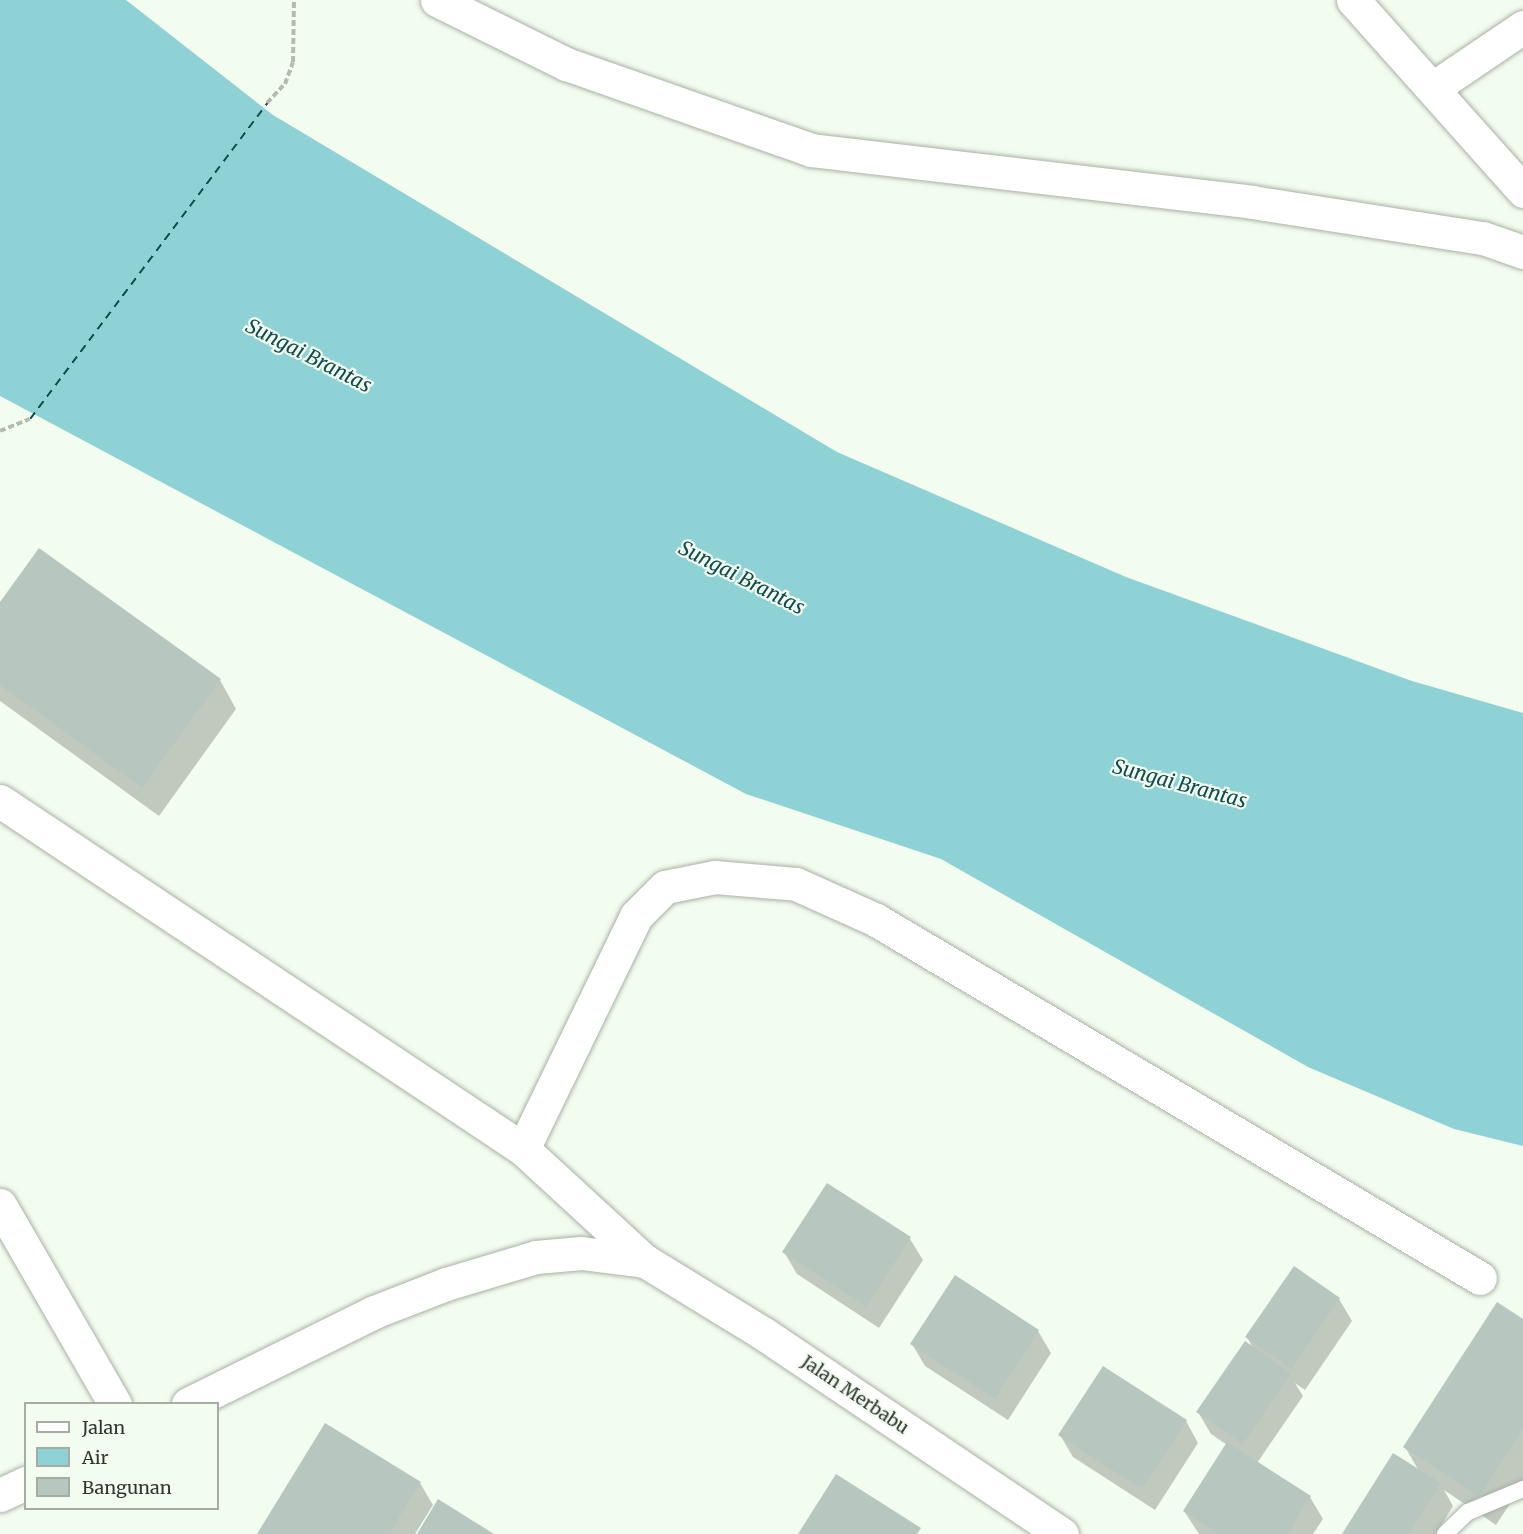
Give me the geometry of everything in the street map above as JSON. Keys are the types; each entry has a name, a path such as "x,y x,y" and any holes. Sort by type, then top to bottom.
{"street":[{"path":"1353,0 1523,191"},
{"path":"444,2 566,64 811,150 1252,202 1484,238 1523,252"},
{"path":"1433,88 1523,27"},
{"path":"0,801 523,1149 645,1261"},
{"path":"523,1149 636,916 665,887 716,877 796,884 876,920 1480,1278"},
{"path":"0,1205 114,1402"},
{"path":"192,1402 374,1312 446,1284 536,1257 581,1253 645,1261"},
{"name":"Jalan Merbabu","path":"645,1261 764,1334 1062,1534"},
{"path":"0,1495 24,1484"}],"lane":[{"path":"1445,1534 1468,1512 1523,1489"}],"path":[{"path":"267,103 285,84 293,62 294,0"},
{"path":"0,431 30,419"}],"water":[{"name":"Sungai Brantas","path":"0,0 126,0 273,115 837,452 1126,577 1412,681 1523,713 1523,1146 1454,1129 1308,1067 941,859 746,794 0,396"}],"building":[{"path":"39,548 221,679 142,788 0,685 0,602"},
{"path":"827,1183 911,1237 866,1307 782,1252"},
{"path":"1294,1266 1340,1298 1292,1369 1245,1337"},
{"path":"955,1275 1039,1330 995,1399 910,1344"},
{"path":"1497,1302 1523,1319 1523,1429 1479,1497 1403,1447"},
{"path":"1245,1341 1291,1373 1243,1444 1196,1412"},
{"path":"1103,1366 1187,1420 1142,1489 1058,1435"},
{"path":"325,1423 421,1482 389,1534 257,1534"},
{"path":"1227,1442 1311,1496 1287,1534 1218,1534 1183,1511"},
{"path":"1393,1453 1441,1483 1409,1534 1342,1534"},
{"path":"836,1474 921,1528 917,1534 798,1534"},
{"path":"438,1499 494,1534 417,1534"}],"ferry route":[{"path":"30,419 267,103"}]}
